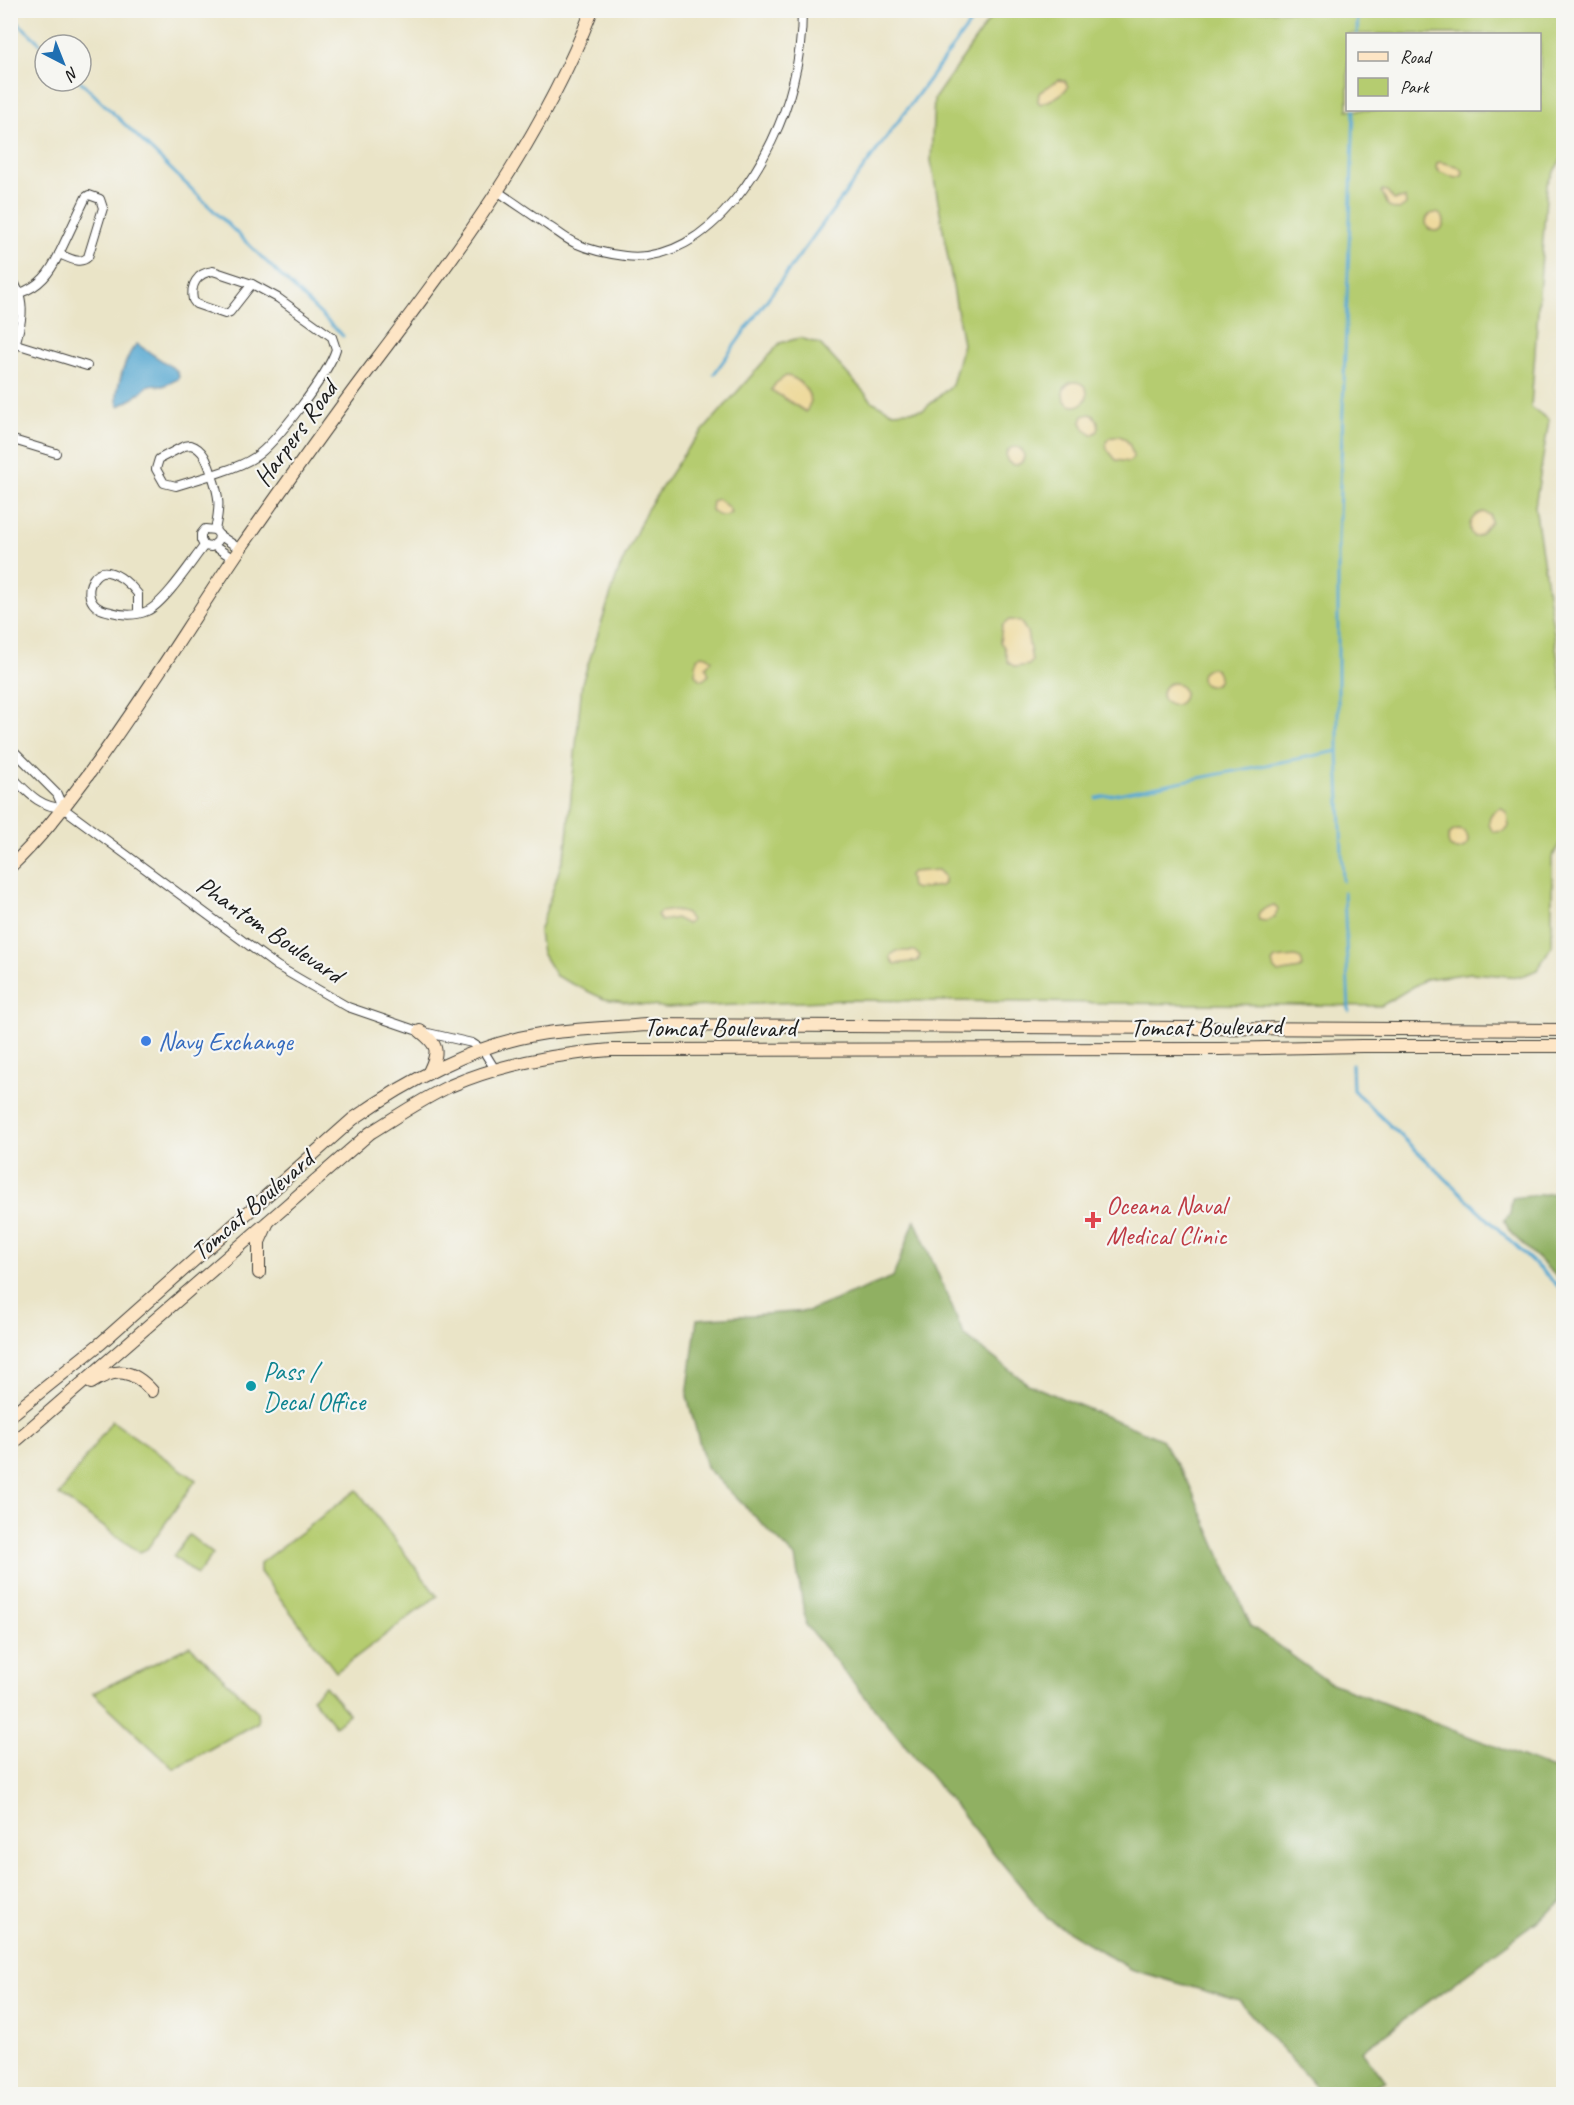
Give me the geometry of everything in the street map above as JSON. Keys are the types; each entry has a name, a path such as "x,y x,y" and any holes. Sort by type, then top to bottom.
{"main road":[{"name":"Harpers Road","path":"10,867 32,847 114,739 237,554 358,384 449,264 534,133 558,90 592,10"},
{"name":"Tomcat Boulevard","path":"10,1416 101,1343 352,1119 391,1092 429,1072 483,1050 538,1034 646,1025 1563,1030"},
{"path":"420,1031 432,1041 435,1047 436,1056 429,1072"},
{"name":"Tomcat Boulevard","path":"10,1446 370,1133 407,1109 450,1087 530,1060 611,1050 1563,1046"},
{"path":"259,1273 259,1242 270,1219"},
{"path":"55,1407 105,1374 119,1371 135,1376 152,1391"}],"street":[{"path":"497,191 575,244 606,254 642,256 664,252 687,243 709,228 728,210 757,167 780,124 793,83 802,31 802,10"},
{"path":"20,293 45,279 52,270 59,254 86,197 93,195 100,199 103,208 88,257 79,261 59,254"},
{"path":"138,613 138,594 125,582 107,571 101,572 93,579 89,591 93,604 99,609 122,615 138,613 147,611 209,546 218,541 220,496 212,475 205,458 197,447 184,446 164,456 157,464 156,469 160,478 170,486 176,486 212,475 243,464 264,450 308,396 336,349 336,342 332,337 278,298 252,284 213,271 206,272 195,280 193,300 196,304 225,314 230,312 252,284"},
{"path":"10,277 20,293 23,315 10,361"},
{"path":"16,344 87,366"},
{"path":"10,440 56,453"},
{"path":"208,528 217,532 237,554 209,546 201,540 201,534 208,528"},
{"name":"Phantom Boulevard","path":"10,747 57,794 63,808 278,966 348,1007 420,1031 472,1043 483,1050"},
{"name":"Phantom Boulevard","path":"10,775 39,803 52,808 63,808"},
{"path":"483,1050 496,1071"}],"green space":[{"path":"995,11 1563,11 1563,156 1547,184 1531,407 1549,420 1535,506 1563,694 1564,835 1552,858 1552,945 1537,970 1520,977 1471,973 1426,979 1381,1006 847,1000 666,1008 604,999 556,976 542,953 539,932 566,849 582,683 618,572 646,511 687,449 780,343 800,338 820,344 873,402 893,412 923,410 952,385 963,344 931,161 934,99"},
{"path":"1564,1192 1563,1283 1510,1232 1504,1220 1510,1214 1512,1198"},
{"path":"915,1220 964,1335 1028,1384 1161,1439 1189,1484 1251,1626 1327,1681 1563,1773 1563,1902 1362,2051 1385,2081 1356,2094 1322,2094 1239,2001 1130,1969 1048,1919 806,1625 795,1557 706,1467 687,1396 697,1319 808,1311 893,1277"},
{"path":"112,1421 196,1480 147,1549 139,1552 59,1495"},
{"path":"357,1490 437,1596 336,1672 260,1572 260,1563"},
{"path":"189,1535 213,1554 197,1575 173,1556"},
{"path":"190,1646 257,1711 258,1722 174,1769 93,1693"},
{"path":"325,1686 349,1714 335,1726 312,1698"}],"sand":[{"path":"1058,80 1065,81 1068,87 1056,97 1040,104 1039,93"},
{"path":"1437,163 1456,166 1463,171 1462,176 1456,178 1440,172 1436,168"},
{"path":"1382,191 1387,191 1394,200 1405,198 1406,205 1399,210 1390,208"},
{"path":"1435,213 1441,216 1444,222 1441,228 1435,231 1429,228 1426,222 1429,216"},
{"path":"786,376 798,381 808,392 811,401 806,412 771,390"},
{"path":"1075,382 1084,385 1087,394 1084,403 1075,406 1066,403 1063,394 1066,385"},
{"path":"1090,414 1096,418 1099,426 1098,431 1092,435 1081,422 1083,416"},
{"path":"1119,436 1128,442 1131,448 1133,458 1129,462 1116,460 1107,449 1106,442 1110,438"},
{"path":"1015,447 1021,450 1024,456 1021,462 1015,465 1009,462 1006,456 1009,450"},
{"path":"718,499 729,508 731,513 723,516 711,510 712,501"},
{"path":"1483,512 1490,515 1491,522 1480,535 1474,537 1470,530 1471,522 1475,516"},
{"path":"1009,620 1020,621 1027,632 1032,661 1029,665 1015,667 1008,662 1004,647 1000,642 1002,626"},
{"path":"702,655 712,660 706,667 709,675 703,680 695,674 697,658"},
{"path":"1210,668 1216,671 1219,677 1216,683 1210,686 1204,683 1201,677 1204,671"},
{"path":"1169,683 1177,683 1184,690 1184,698 1177,705 1169,705 1162,698 1162,690"},
{"path":"1500,808 1507,814 1509,826 1504,831 1494,832 1489,822 1490,818 1493,812"},
{"path":"1458,830 1465,833 1468,840 1465,847 1458,850 1451,847 1448,840 1451,833"},
{"path":"938,870 944,876 944,883 941,886 916,889 911,887 909,875 912,872"},
{"path":"1273,905 1278,910 1274,918 1266,921 1259,920 1260,911"},
{"path":"674,910 686,914 691,920 689,923 676,918 661,921 657,915 661,911"},
{"path":"897,951 914,951 920,955 918,961 895,964 891,959 891,955"},
{"path":"1295,957 1301,959 1303,966 1300,969 1278,973 1274,969 1272,963 1275,959"}],"water":[{"path":"137,344 176,370 179,376 178,379 163,386 149,385 134,398 119,406 117,393 119,384 129,356"}],"waterway":[{"path":"714,374 980,10"},
{"path":"1357,33 1358,10"},
{"path":"10,15 33,37"},
{"path":"92,93 343,336"},
{"path":"1343,881 1338,751 1338,543 1354,111"},
{"path":"1096,798 1338,751"},
{"path":"1344,892 1349,1011"},
{"path":"1352,1065 1353,1090 1564,1292"}],"place":[{"name":"Navy Exchange","path":"146,1041"},
{"name":"Oceana Naval Medical Clinic","path":"1093,1220"},
{"name":"Pass / Decal Office","path":"251,1386"}]}
